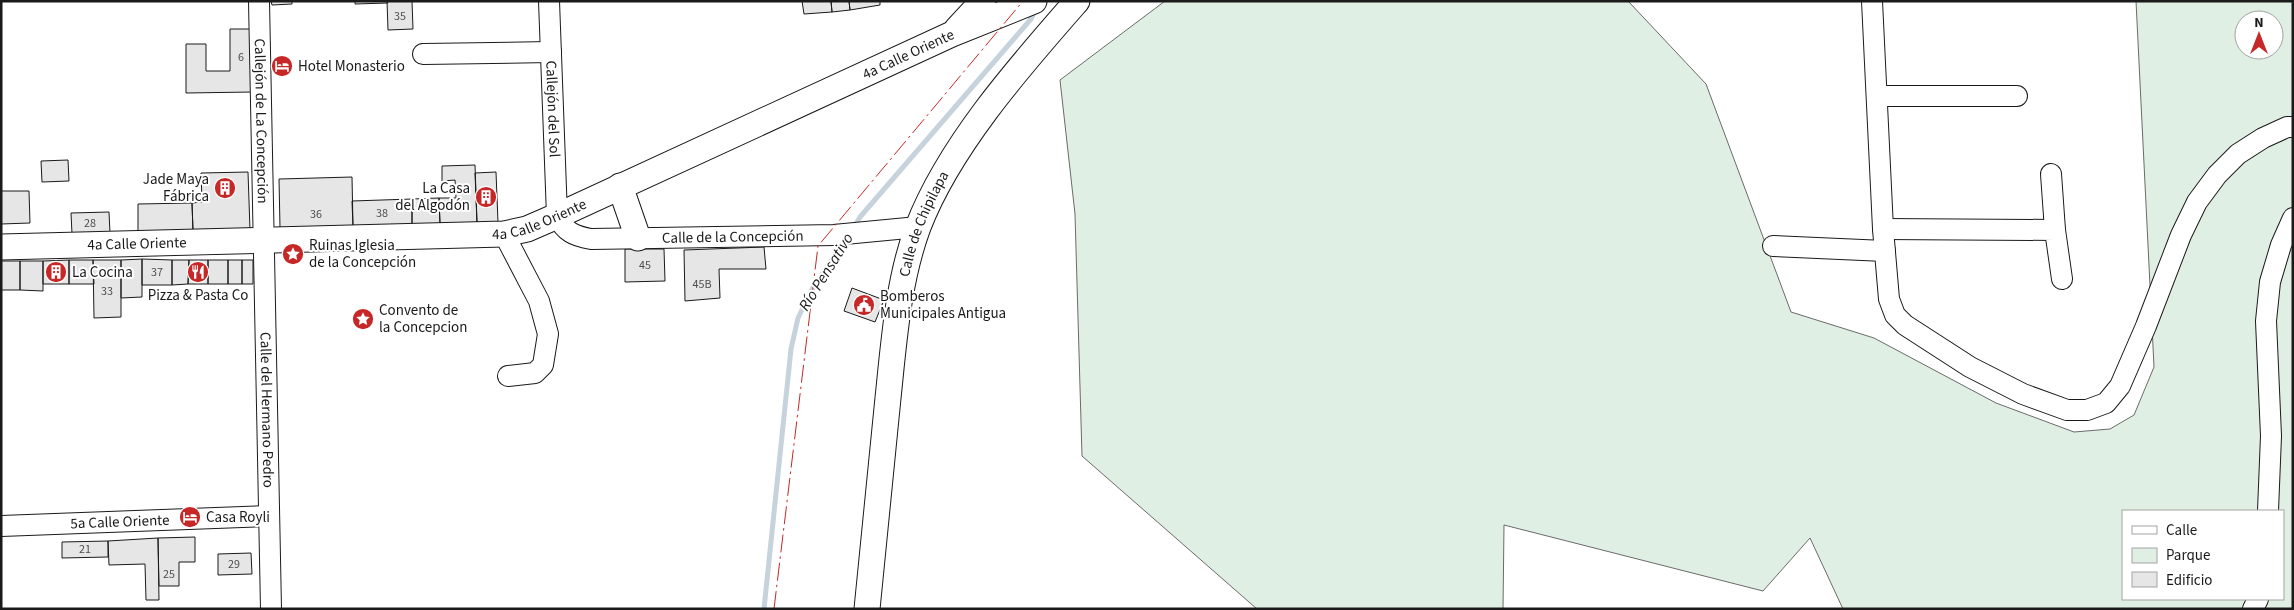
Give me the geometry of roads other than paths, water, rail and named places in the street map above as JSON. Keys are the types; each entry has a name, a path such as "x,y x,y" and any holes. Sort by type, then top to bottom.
{"main road":[{"path":"952,34 983,1"},
{"name":"Calle de Chipilapa","path":"867,609 893,347 901,290 918,227 939,182 958,150 992,104 1076,1"},
{"name":"4a Calle Oriente","path":"1,247 263,242 504,234 527,229 952,34 1031,2"},
{"path":"620,186 638,238"}],"street":[{"name":"Callejón de La Concepción","path":"259,1 263,242"},
{"name":"Callejón del Sol","path":"549,1 557,216"},
{"path":"1872,1 1884,251 1888,299 1894,316 1970,367 2023,394 2067,410 2087,410 2106,403 2120,386 2146,326 2181,235 2197,202 2217,175 2238,154 2263,138 2287,127 2293,127"},
{"path":"423,54 551,52"},
{"path":"1876,96 2017,96"},
{"path":"2051,174 2055,230 2062,279"},
{"name":"Calle de la Concepción","path":"557,216 562,227 569,233 591,239 834,235 918,227"},
{"path":"2268,510 2271,436 2266,321 2270,282 2281,245 2293,218"},
{"path":"1883,229 2055,230"},
{"path":"504,234 539,301 548,334 544,365 535,373 508,376"},
{"name":"Calle del Hermano Pedro","path":"263,242 271,609"},
{"path":"1773,246 1884,251"},
{"name":"5a Calle Oriente","path":"1,526 269,516"}],"waterway":[{"name":"Río Pensativo","path":"853,229 860,217 1031,19 1036,9"},
{"name":"Río Pensativo","path":"764,609 791,349 798,318 811,291 845,240"}],"place":[{"name":"Hotel Monasterio","path":"282,66"},
{"name":"Jade Maya Fábrica","path":"225,188"},
{"name":"La Casa del Algodón","path":"486,197"},
{"name":"Ruinas Iglesia de la Concepción","path":"293,254"},
{"name":"La Cocina","path":"56,272"},
{"name":"Pizza & Pasta Co","path":"198,272"},
{"name":"Bomberos Municipales Antigua","path":"864,305"},
{"name":"Convento de la Concepcion","path":"363,319"},
{"name":"Casa Royli","path":"190,517"}]}
